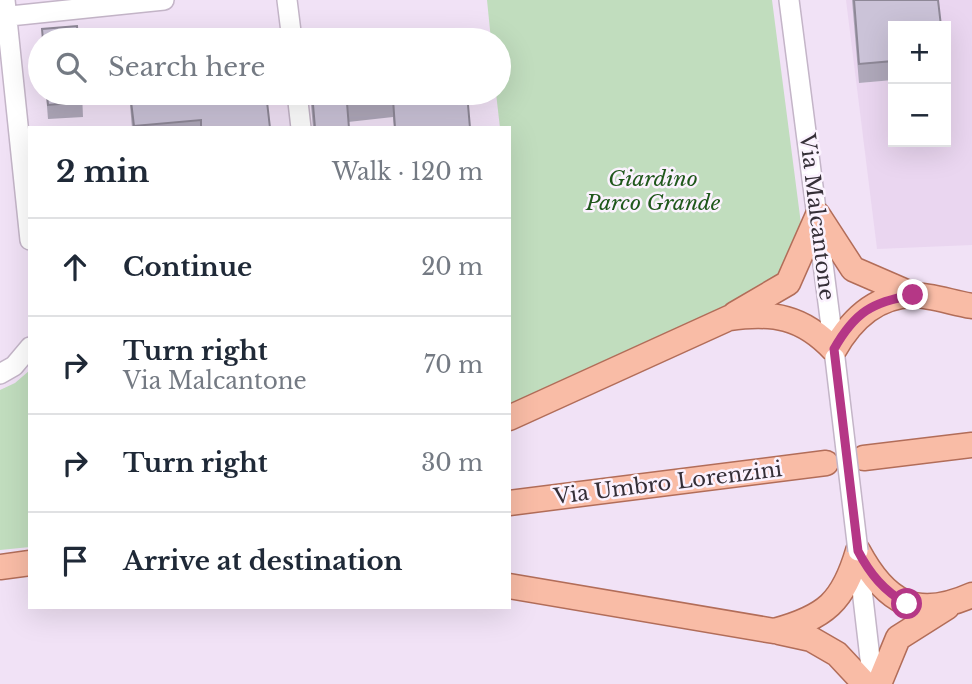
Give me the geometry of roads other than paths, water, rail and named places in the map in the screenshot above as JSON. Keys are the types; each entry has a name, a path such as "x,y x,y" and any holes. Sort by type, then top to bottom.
{"main road":[{"path":"818,215 853,269 913,295 972,306"},
{"path":"511,417 729,318 788,283 818,215"},
{"path":"834,354 841,337 862,313 884,300 913,295"},
{"path":"729,318 756,314 780,316 818,333 834,354"},
{"path":"864,458 972,445"},
{"name":"Via Umbro Lorenzini","path":"511,503 826,463"},
{"path":"858,551 877,580 907,604 925,607 961,600"},
{"path":"775,631 804,623 825,611 850,576 858,551"},
{"path":"0,567 28,563"},
{"path":"511,586 811,639 837,654 865,684"},
{"path":"879,684 898,638 961,600"}],"street":[{"path":"28,222 4,11 164,0"},
{"path":"287,0 290,28"},
{"name":"Via Malcantone","path":"789,0 818,215 873,684"},
{"path":"298,105 301,126"},
{"path":"0,374 14,366 28,349"}],"park label":[{"name":"Giardino Parco Grande","path":"653,191"}]}
